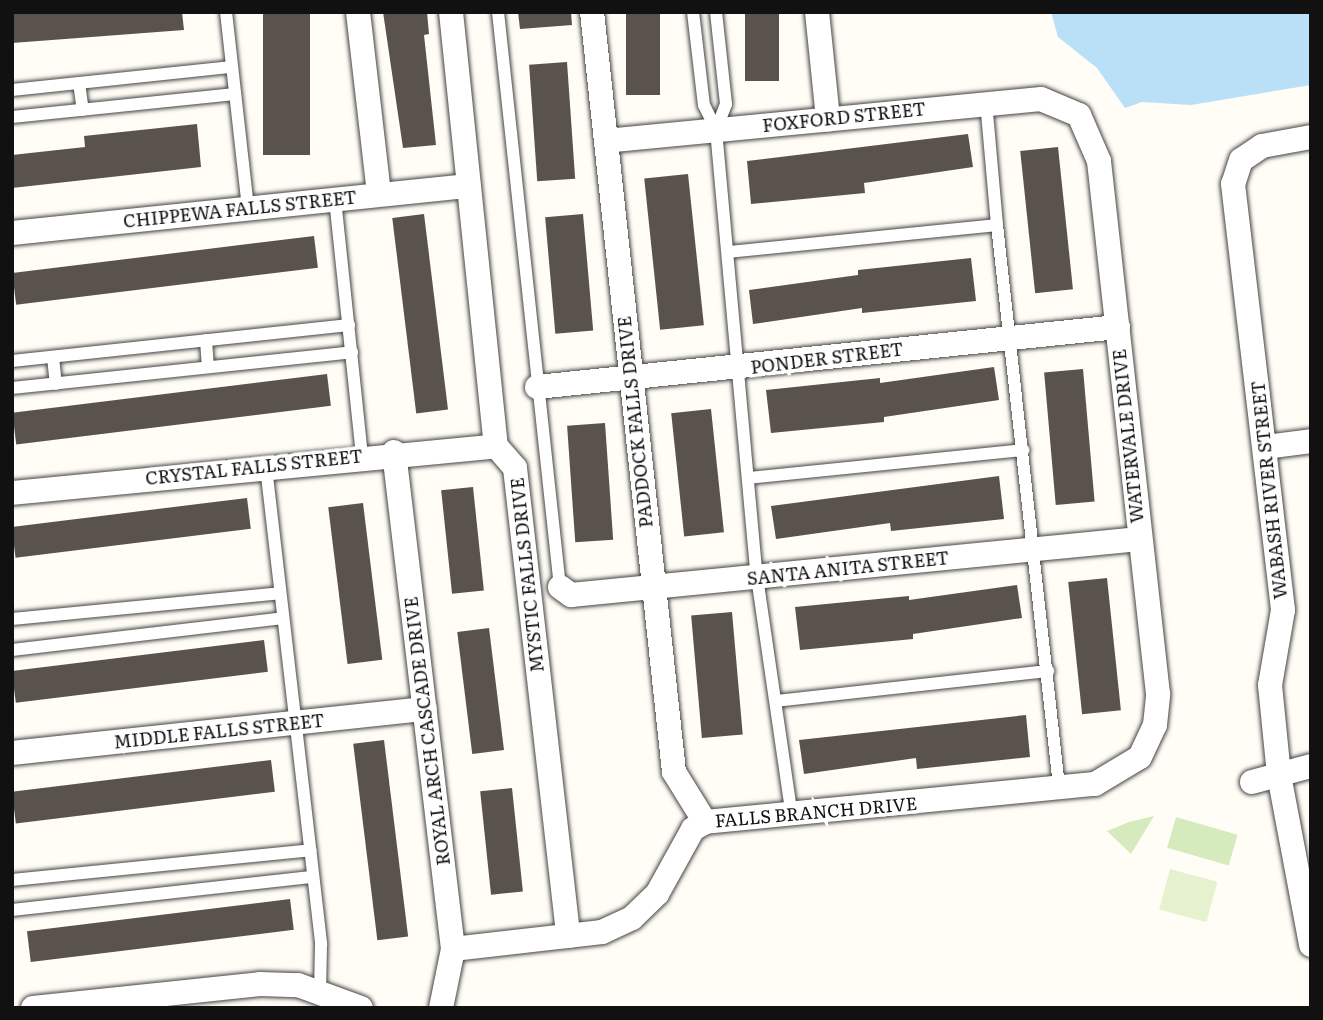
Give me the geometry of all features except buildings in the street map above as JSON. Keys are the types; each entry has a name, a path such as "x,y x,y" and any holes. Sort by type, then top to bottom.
{"street":[{"path":"358,12 379,194"},
{"name":"MYSTIC FALLS DRIVE","path":"452,12 496,446 515,468 568,936"},
{"name":"PADDOCK FALLS DRIVE","path":"592,12 674,772 705,822"},
{"path":"817,12 828,119"},
{"name":"FOXFORD STREET","path":"606,141 986,102 1041,99 1079,115"},
{"name":"WATERVALE DRIVE","path":"1079,115 1099,160 1158,694 1155,725 1140,757"},
{"name":"WABASH RIVER STREET","path":"1311,137 1262,146 1241,160 1233,184 1283,610 1270,685 1279,775 1311,945"},
{"name":"CHIPPEWA FALLS STREET","path":"12,233 469,186"},
{"name":"PONDER STREET","path":"537,387 1118,327"},
{"path":"1265,447 1311,441"},
{"name":"CRYSTAL FALLS STREET","path":"12,493 394,452 496,446"},
{"name":"ROYAL ARCH CASCADE DRIVE","path":"394,452 453,950 441,1008"},
{"name":"SANTA ANITA STREET","path":"560,587 571,595 1139,539"},
{"name":"MIDDLE FALLS STREET","path":"12,753 425,709"},
{"name":"FALLS BRANCH DRIVE","path":"453,950 602,932 632,918 657,894 693,829 705,822 793,817 1096,784 1140,757"},
{"path":"1252,782 1311,766"},
{"path":"33,1008 221,986 298,985 361,1008"}],"lane":[{"path":"226,12 248,208"},
{"path":"498,12 560,587"},
{"path":"694,12 704,105 716,130 757,577 793,817"},
{"path":"716,12 726,104 716,130"},
{"path":"12,90 232,66"},
{"path":"79,83 83,110"},
{"path":"12,117 235,93"},
{"path":"986,102 1059,787"},
{"path":"335,199 362,456"},
{"path":"728,252 997,225"},
{"path":"12,361 349,325"},
{"path":"206,341 208,368"},
{"path":"12,388 352,352"},
{"path":"53,357 56,384"},
{"path":"748,478 1024,450"},
{"path":"266,466 313,877 320,992"},
{"path":"12,619 280,593"},
{"path":"12,650 283,618"},
{"path":"776,701 1048,671"},
{"path":"12,880 310,850"},
{"path":"12,911 313,877"}],"green space":[{"path":"1154,816 1131,854 1107,831 1129,822"},
{"path":"1176,817 1238,835 1229,865 1167,848"},
{"path":"1170,869 1217,882 1206,922 1159,910"}],"water":[{"path":"1051,12 1311,12 1311,85 1191,105 1142,102 1125,108 1097,68 1058,37"}]}
